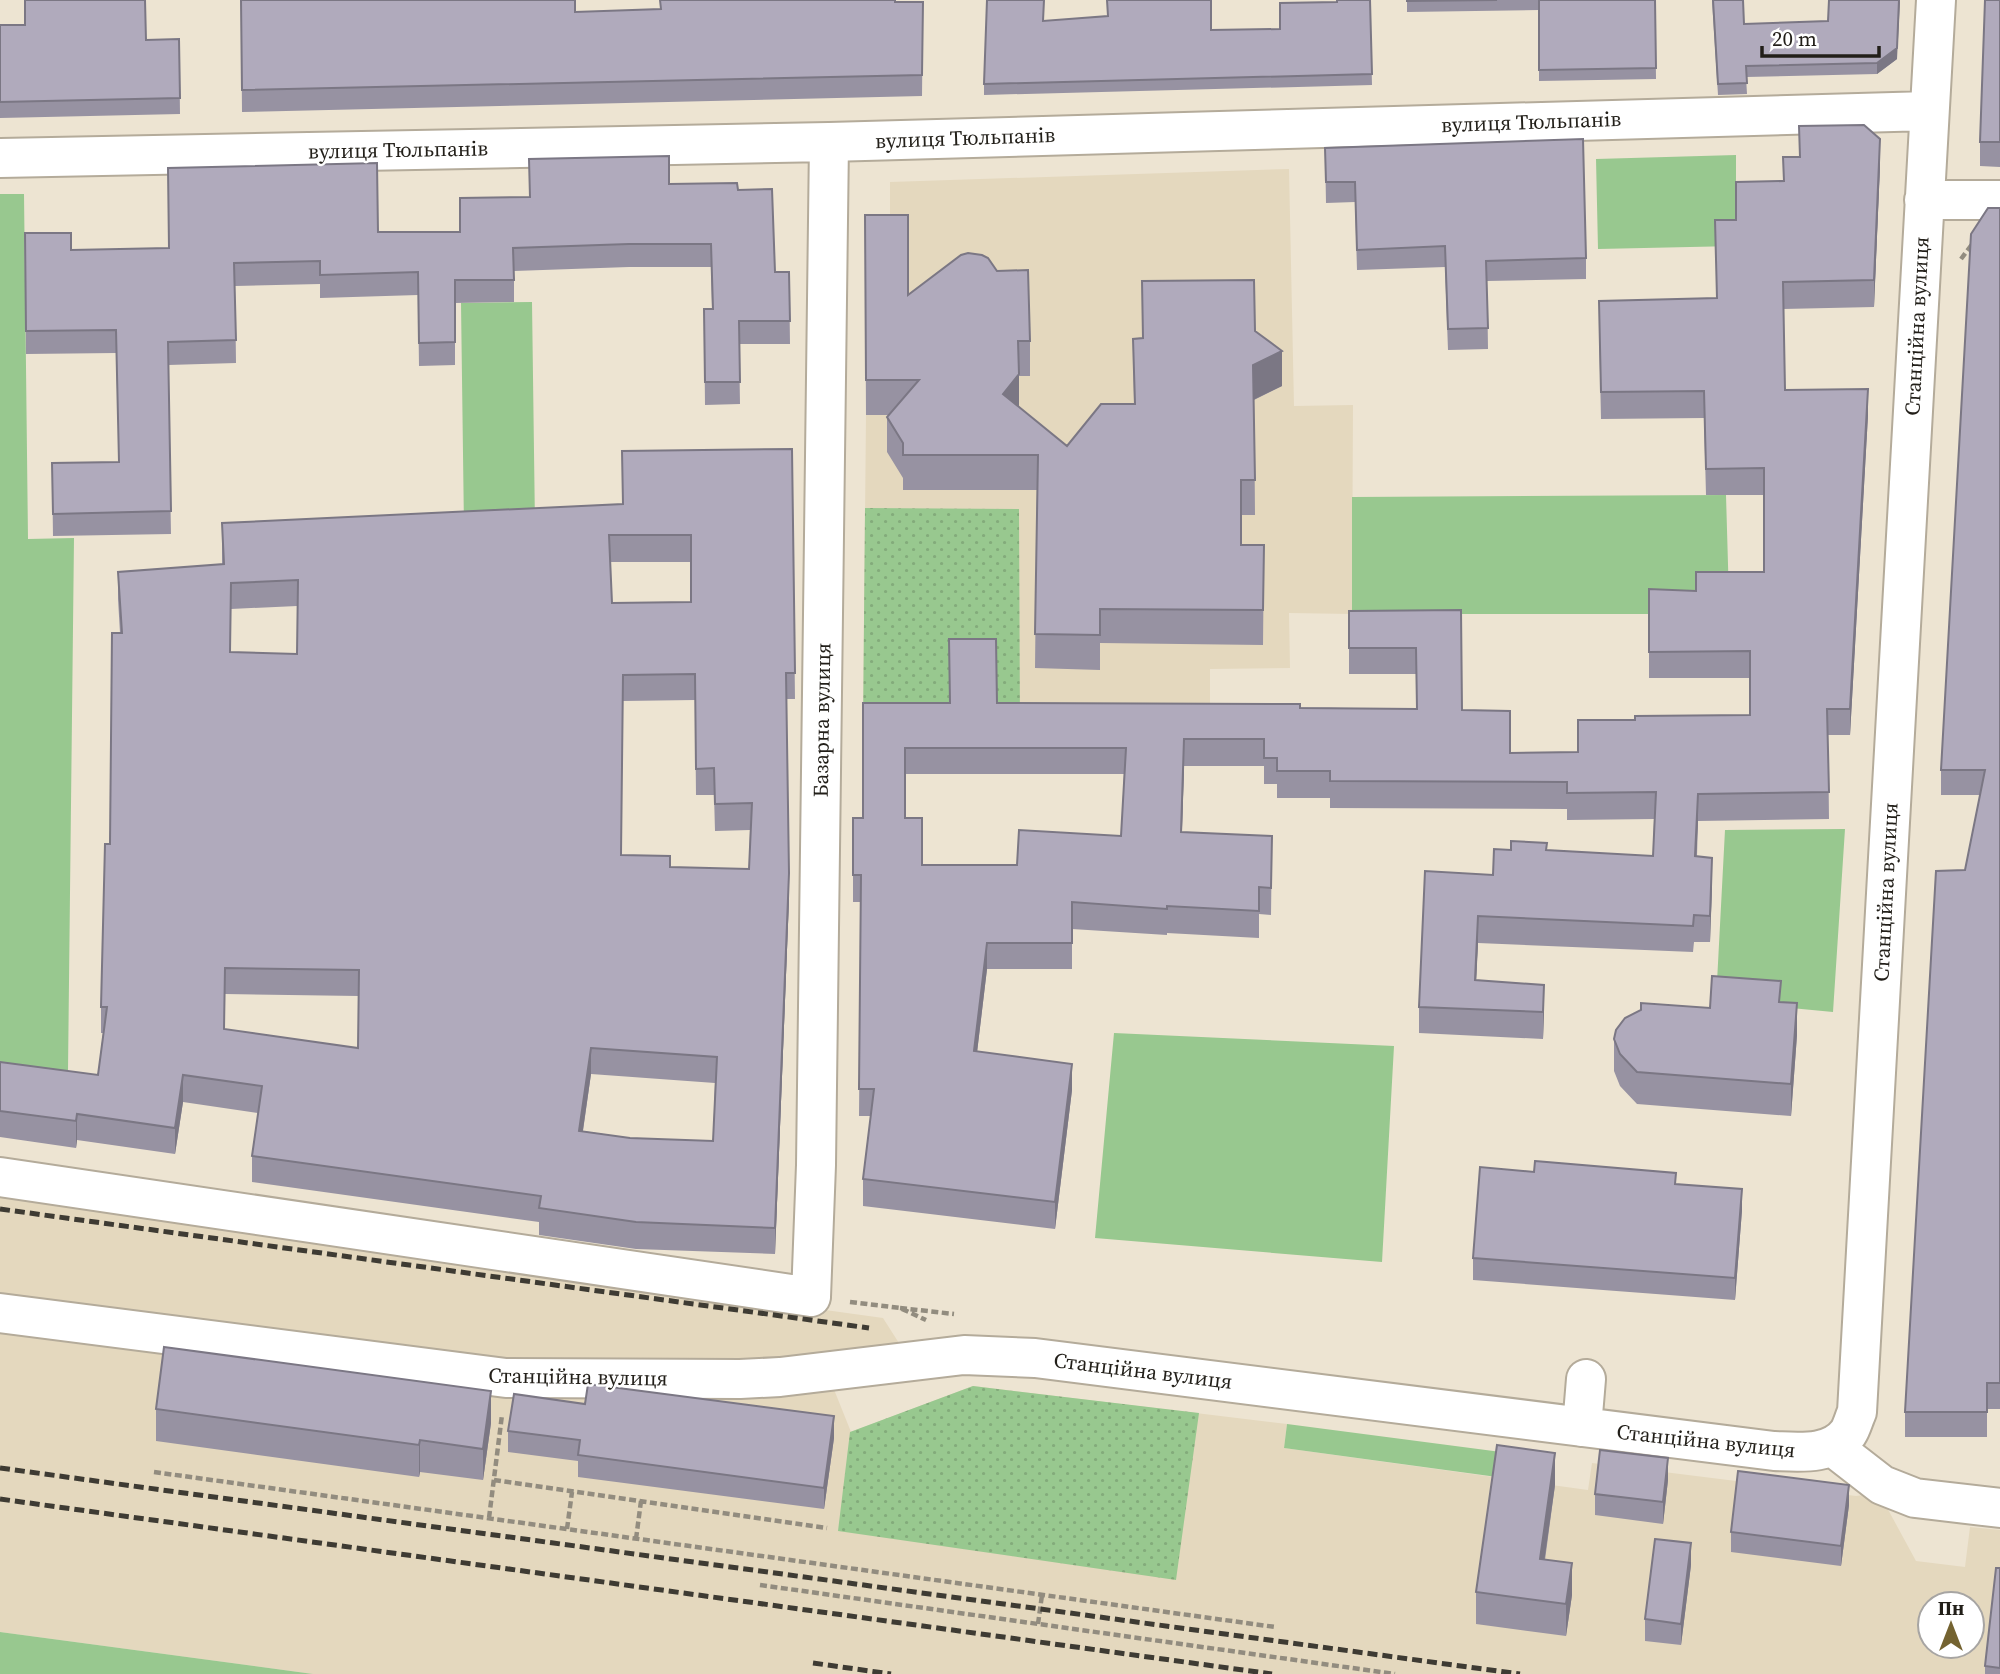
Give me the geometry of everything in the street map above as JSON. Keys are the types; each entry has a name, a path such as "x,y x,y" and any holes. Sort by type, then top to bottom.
{"street":[{"name":"Станційна вулиця","path":"0,1313 506,1378 740,1379 794,1376 964,1355 1035,1357 1774,1451 1808,1452 1833,1447 1848,1433 1857,1412 1936,0"},
{"name":"вулиця Тюльпанів","path":"0,158 829,142 1929,111"},
{"name":"Базарна вулиця","path":"811,1297 816,1165 829,142"},
{"path":"1924,200 2000,200"},
{"path":"0,1177 811,1297"},
{"path":"1582,1427 1586,1379"},
{"path":"1833,1447 1882,1485 1915,1498 2000,1508"}],"path":[{"path":"811,1297 955,1314"},
{"path":"900,1308 921,1316 964,1355"},
{"path":"489,1518 506,1378"},
{"path":"154,1472 1275,1627"},
{"path":"494,1480 827,1528"},
{"path":"567,1529 572,1492"},
{"path":"636,1539 641,1501"},
{"path":"760,1585 1395,1674"},
{"path":"1038,1624 1042,1595"}],"shaded area":[{"path":"1289,169 1294,406 1353,405 1352,614 1289,613 1290,668 1210,669 1210,730 863,729 866,415 908,415 890,249 890,182"},
{"path":"0,1196 883,1318 904,1351 823,1362 851,1432 973,1386 1287,1424 1284,1448 1588,1490 1592,1463 1856,1496 1879,1493 1916,1561 1965,1567 1970,1527 2000,1530 2000,1674 313,1674 0,1632"}],"green space":[{"path":"1736,155 1736,246 1598,249 1596,159"},
{"path":"0,194 24,194 28,539 74,538 68,1071 0,1063"},
{"path":"532,302 535,526 464,528 461,303"},
{"path":"1726,495 1729,599 1696,614 1352,614 1352,497"},
{"path":"865,508 1019,509 1020,730 863,729"},
{"path":"1845,829 1833,1012 1716,1001 1725,830"},
{"path":"1114,1033 1394,1046 1382,1262 1095,1238"},
{"path":"973,1386 1199,1413 1176,1580 838,1531 850,1432"},
{"path":"1287,1424 1501,1452 1497,1477 1284,1448"},
{"path":"0,1632 313,1674 0,1674"}],"building":[{"path":"25,0 145,0 146,40 179,39 180,98 0,102 0,25 25,25"},
{"path":"241,0 575,0 575,12 661,9 660,0 923,2 922,75 242,90"},
{"path":"987,0 1044,0 1043,21 1108,16 1107,0 1211,0 1211,30 1280,29 1280,3 1370,0 1372,74 984,84"},
{"path":"1407,0 1497,0 1407,1"},
{"path":"1539,0 1655,0 1656,68 1539,70"},
{"path":"1713,0 1743,0 1744,24 1828,21 1829,0 1899,0 1897,48 1877,63 1746,66 1747,83 1718,84"},
{"path":"1985,0 2000,0 2000,142 1980,142"},
{"path":"1864,125 1880,139 1874,280 1783,282 1785,390 1868,389 1850,709 1827,709 1829,792 1698,794 1695,856 1712,858 1710,916 1694,915 1693,926 1478,916 1475,980 1544,985 1543,1012 1419,1007 1425,871 1493,875 1494,849 1511,850 1511,841 1547,843 1546,850 1653,856 1656,792 1567,793 1567,782 1330,781 1330,771 1277,771 1277,758 1264,758 1264,739 1184,739 1181,832 1272,836 1271,888 1259,887 1259,911 1167,906 1167,909 1072,902 1072,943 987,943 974,1051 1072,1064 1055,1202 863,1179 874,1089 859,1089 861,875 853,875 853,818 863,818 863,703 950,703 949,639 996,639 997,703 1300,704 1300,708 1417,709 1416,648 1349,648 1349,611 1461,610 1462,710 1510,711 1510,753 1578,752 1578,720 1635,720 1635,716 1750,715 1750,651 1649,652 1649,589 1696,591 1696,572 1764,572 1764,468 1706,469 1704,391 1601,392 1599,301 1717,298 1715,220 1736,220 1736,182 1784,181 1783,157 1800,157 1799,126","holes":["905,748 1126,748 1121,836 1019,830 1017,865 922,865 922,818 905,818"]},
{"path":"1583,139 1586,258 1486,261 1488,328 1448,329 1445,246 1357,250 1355,182 1326,182 1325,148"},
{"path":"669,156 669,184 737,183 738,190 772,189 775,272 789,272 790,321 739,321 740,382 705,382 704,309 713,309 711,244 513,248 514,280 455,280 455,342 419,343 418,272 320,275 320,261 234,263 236,340 168,342 171,511 53,514 52,463 119,462 116,330 26,331 25,233 71,233 71,250 169,248 168,168 377,163 378,232 460,232 460,198 530,197 529,159"},
{"path":"1988,208 2000,208 2000,1383 1987,1383 1987,1412 1905,1412 1936,871 1965,870 1985,770 1941,770 1971,234"},
{"path":"865,215 908,215 908,295 961,255 968,253 988,258 997,271 1028,270 1030,341 1018,341 1019,374 1003,394 1067,446 1101,404 1135,404 1133,339 1143,338 1142,281 1254,280 1255,331 1282,351 1253,365 1255,480 1241,480 1241,545 1264,545 1263,610 1100,609 1100,635 1035,634 1038,455 903,455 903,443 887,417 919,380 866,380"},
{"path":"792,449 795,673 786,673 789,873 775,1228 636,1222 539,1208 541,1196 252,1156 262,1086 183,1075 175,1128 77,1114 76,1121 0,1111 0,1062 98,1075 107,1007 101,1007 105,844 110,844 112,633 122,633 118,572 224,564 222,523 623,504 622,451","holes":["609,535 691,535 691,602 612,603","298,580 297,654 230,652 231,583","695,674 696,769 714,768 715,804 752,803 749,869 670,867 670,856 621,855 623,675","225,968 359,970 358,1048 224,1029","591,1048 717,1057 713,1141 630,1138 579,1131"]},
{"path":"1712,976 1781,981 1779,1002 1797,1003 1791,1084 1637,1072 1620,1054 1614,1039 1616,1030 1625,1018 1641,1010 1641,1003 1710,1008"},
{"path":"1535,1161 1676,1173 1675,1184 1742,1189 1735,1278 1473,1258 1480,1167 1534,1172"},
{"path":"164,1347 491,1391 483,1449 420,1440 419,1445 156,1409"},
{"path":"588,1384 834,1416 824,1488 578,1455 580,1440 508,1431 514,1394 585,1404"},
{"path":"1497,1445 1555,1453 1540,1559 1572,1563 1566,1604 1476,1592"},
{"path":"1600,1450 1668,1458 1663,1502 1595,1494"},
{"path":"1738,1471 1849,1485 1841,1546 1731,1532"},
{"path":"1655,1539 1691,1543 1681,1624 1645,1619"},
{"path":"1996,1568 2000,1568 2000,1668 1985,1666"}],"railway":[{"path":"0,1209 869,1328"},
{"path":"0,1468 1520,1674"},
{"path":"0,1499 1272,1674"},
{"path":"813,1663 891,1674"}]}
